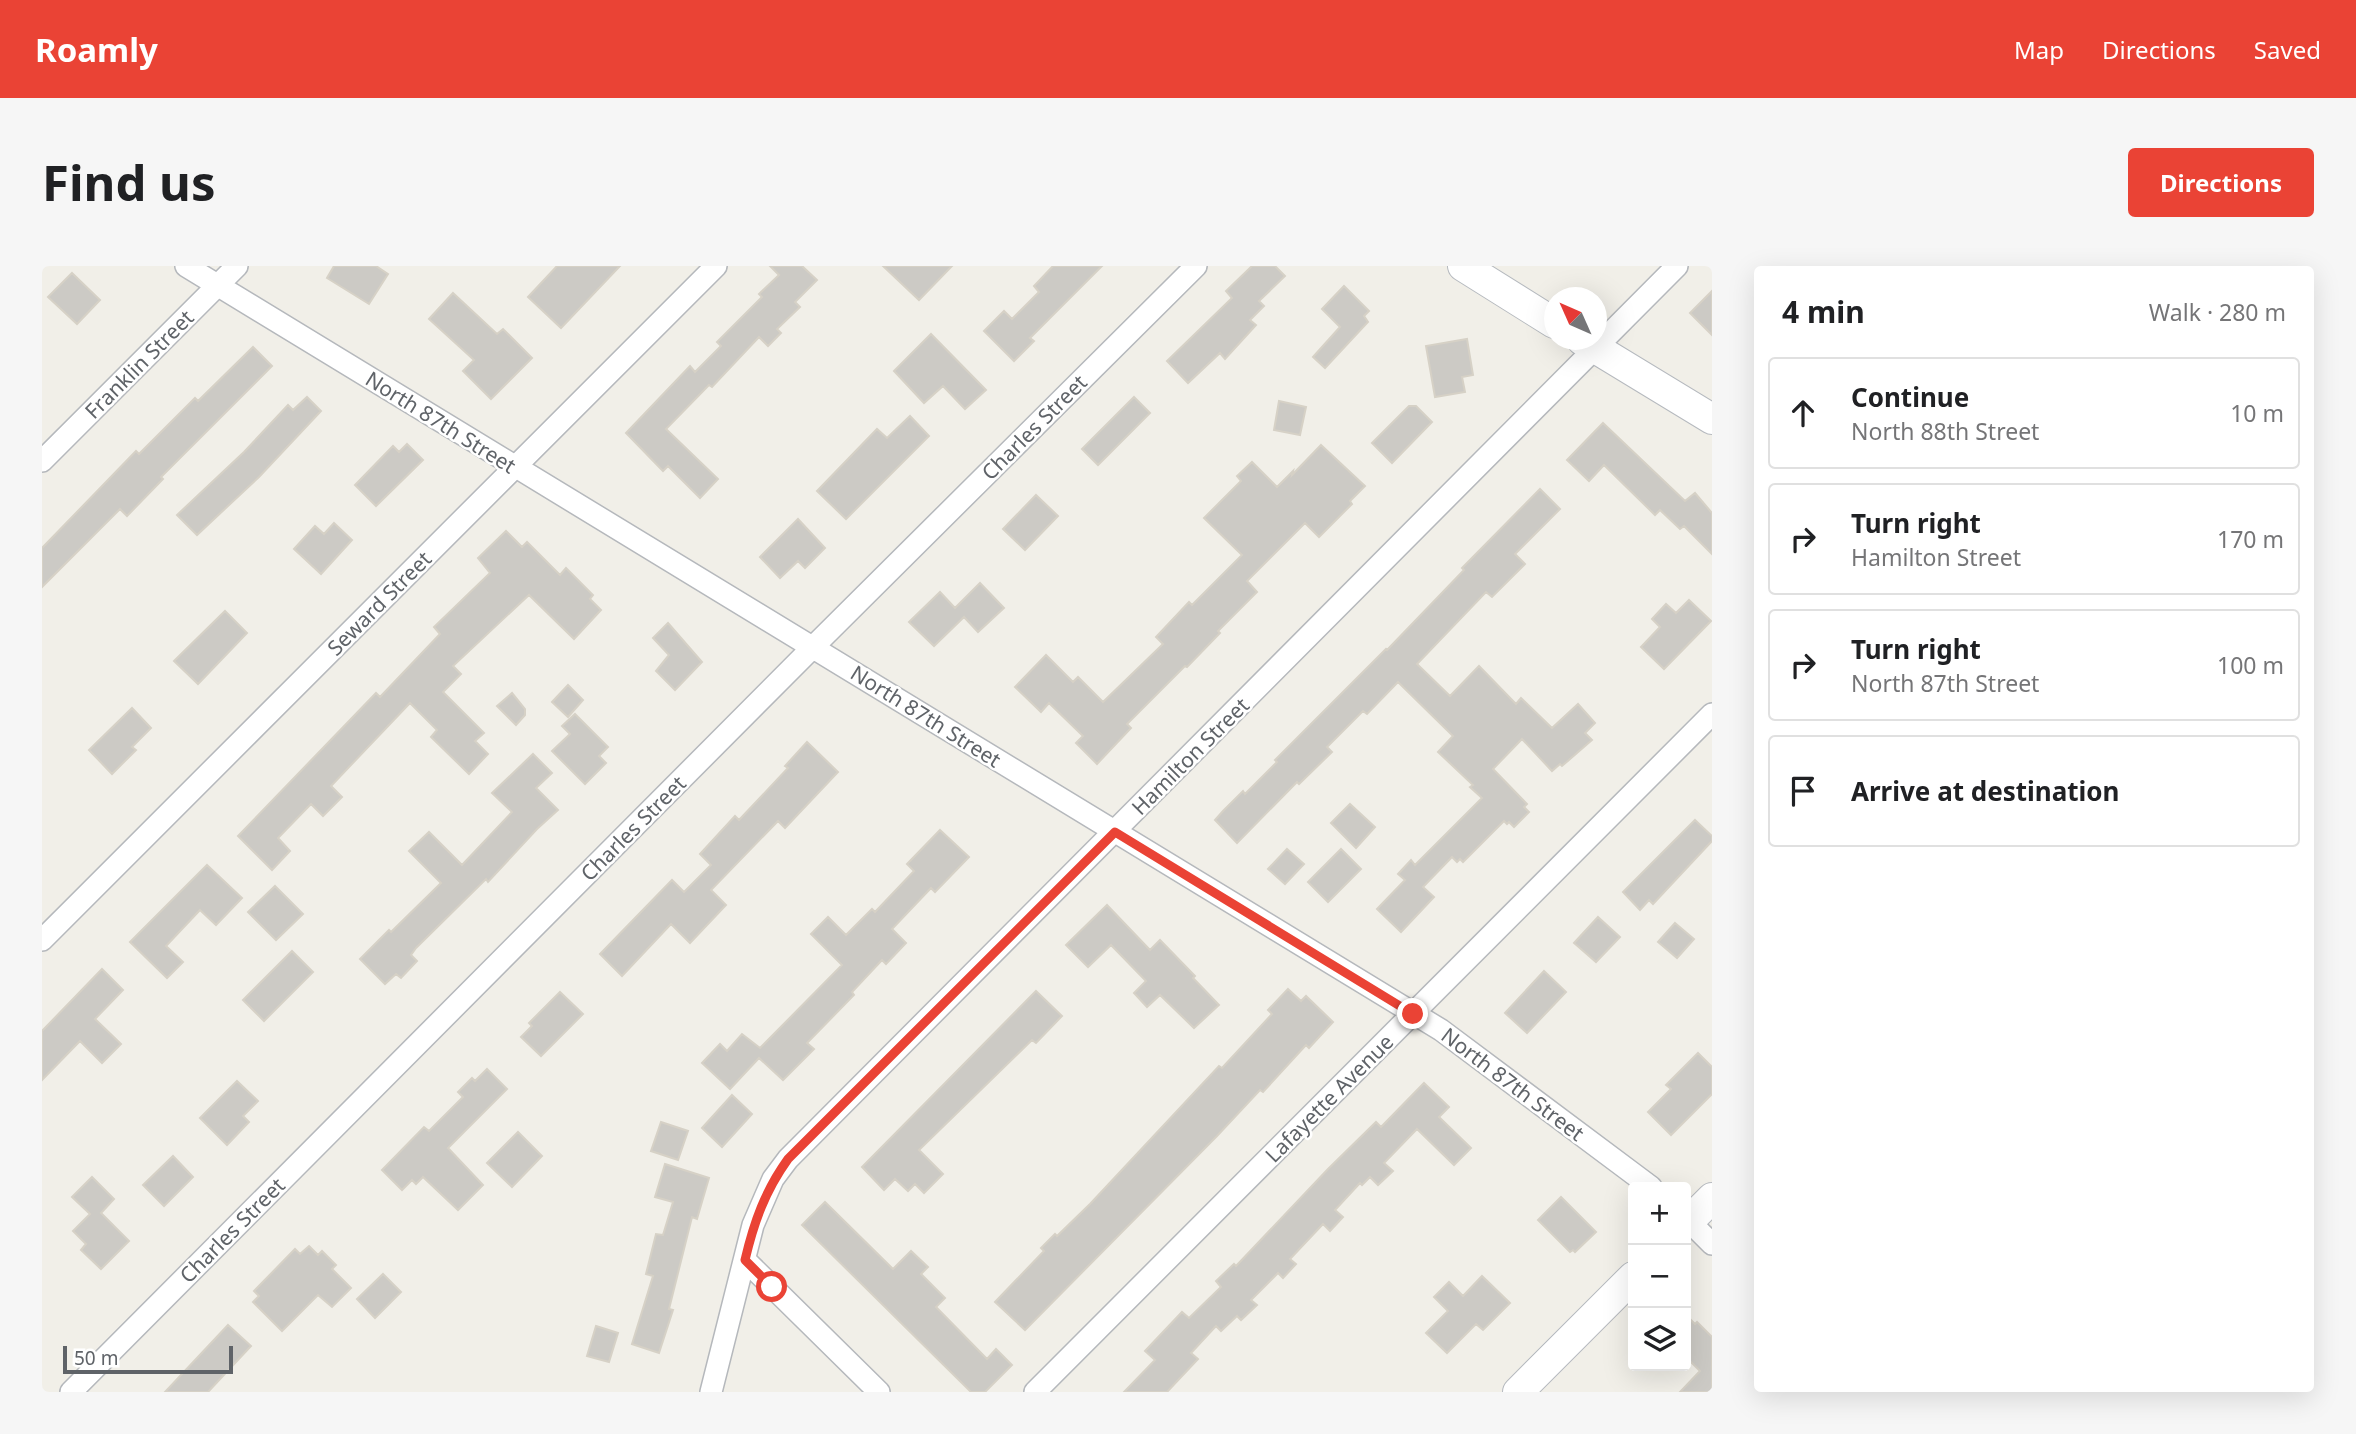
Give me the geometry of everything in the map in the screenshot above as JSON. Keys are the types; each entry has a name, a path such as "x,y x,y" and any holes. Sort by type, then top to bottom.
{"street":[{"name":"North 87th Street","path":"186,266 1441,1030 1644,1182"},
{"name":"Franklin Street","path":"42,461 237,266"},
{"name":"Seward Street","path":"42,940 716,266"},
{"name":"Charles Street","path":"71,1392 1196,266"},
{"path":"1463,266 1544,316"},
{"name":"Hamilton Street","path":"1607,328 1677,266"},
{"name":"Hamilton Street","path":"711,1392 762,1200 788,1159 1115,832 1583,350"},
{"path":"1599,350 1712,419"},
{"name":"Lafayette Avenue","path":"1035,1392 1712,715"},
{"path":"1691,1217 1712,1198"},
{"path":"1691,1225 1712,1244"},
{"path":"745,1260 879,1392"},
{"path":"1518,1392 1628,1282"}],"building":[{"path":"334,266 376,266 388,274 369,304 327,278"},
{"path":"557,266 620,266 561,328 528,297"},
{"path":"770,266 802,266 817,280 795,302 800,307 777,329 781,333 768,346 759,337 712,387 709,385 666,429 718,479 700,498 668,466 663,471 626,433 690,366 695,372 721,346 717,342 762,297 759,294 779,275"},
{"path":"883,266 952,266 919,300"},
{"path":"1053,266 1102,266 1030,338 1034,341 1014,361 984,331 1004,311 1012,319 1039,292 1034,286"},
{"path":"1252,266 1275,266 1285,276 1259,301 1264,306 1250,320 1256,325 1225,359 1220,353 1188,383 1167,361 1232,298 1226,291"},
{"path":"72,273 100,300 77,324 48,297"},
{"path":"1344,286 1369,311 1364,316 1368,322 1325,368 1313,357 1340,327 1322,309"},
{"path":"1712,291 1712,335 1690,313"},
{"path":"453,293 497,334 503,329 532,358 491,399 463,371 474,360 429,319"},
{"path":"931,334 986,390 965,409 943,386 924,403 894,371"},
{"path":"1467,339 1473,375 1462,377 1465,392 1435,397 1426,346"},
{"path":"253,347 272,366 161,477 163,479 127,516 120,509 42,587 42,548 136,451 139,454 195,398 198,401"},
{"path":"307,397 321,411 259,477 197,535 177,515 244,452 288,405 293,410"},
{"path":"1134,397 1150,413 1098,465 1082,449"},
{"path":"1279,401 1306,407 1300,435 1274,430"},
{"path":"1409,406 1416,406 1432,422 1392,463 1372,443"},
{"path":"910,416 929,436 846,519 817,491 877,429 887,438"},
{"path":"1603,423 1685,501 1695,493 1712,513 1712,554 1684,526 1680,529 1660,510 1655,515 1604,465 1589,481 1567,460"},
{"path":"407,444 423,460 376,506 355,485 393,446 399,452"},
{"path":"1321,445 1365,486 1350,501 1352,504 1319,537 1305,523 1247,581 1257,592 1187,667 1185,666 1127,724 1131,728 1097,764 1076,743 1083,736 1049,703 1041,712 1015,687 1046,655 1073,682 1078,677 1103,702 1163,644 1156,637 1189,602 1192,605 1242,555 1204,518 1241,481 1237,476 1252,462 1277,487"},
{"path":"1540,489 1560,509 1515,554 1525,564 1492,597 1486,592 1417,664 1450,696 1479,666 1516,704 1521,698 1552,728 1578,704 1595,723 1585,733 1592,740 1562,766 1560,764 1552,771 1522,739 1493,769 1527,804 1524,807 1529,812 1514,827 1504,821 1463,862 1460,859 1457,862 1452,857 1423,887 1434,897 1401,932 1377,909 1405,880 1398,874 1411,860 1415,865 1482,798 1470,787 1473,785 1438,752 1453,736 1398,682 1367,714 1363,711 1327,747 1332,752 1299,784 1297,782 1237,843 1215,820 1243,791 1245,794 1277,762 1275,760 1387,650 1464,570 1462,568"},
{"path":"1036,495 1058,516 1025,550 1003,529"},
{"path":"798,519 825,548 805,568 798,561 780,578 760,557"},
{"path":"334,523 352,540 321,574 294,549 315,526 324,534"},
{"path":"506,531 522,547 527,542 560,575 566,568 593,595 590,599 601,610 574,639 529,595 453,666 461,674 443,692 484,733 475,741 488,754 469,774 431,737 437,730 410,703 331,786 342,797 323,816 311,804 278,838 290,851 272,870 238,836 376,693 380,697 440,634 434,627 490,573 478,558"},
{"path":"980,583 1004,608 978,632 964,617 934,646 909,622 940,592 955,608"},
{"path":"1689,600 1711,621 1664,669 1641,647 1660,627 1652,619 1666,604 1676,613"},
{"path":"225,611 247,633 198,684 174,661"},
{"path":"668,623 702,662 675,690 656,671 669,655 653,638"},
{"path":"568,685 583,700 568,717 552,702"},
{"path":"512,693 525,709 525,715 516,725 497,706"},
{"path":"132,708 151,728 132,747 136,750 112,774 89,750"},
{"path":"575,714 608,747 599,756 606,763 585,784 552,751 570,734 562,726"},
{"path":"807,742 838,772 785,828 778,821 711,890 726,905 690,943 671,924 622,976 600,954 672,880 684,892 711,865 700,854 735,816 739,820 788,768 785,766"},
{"path":"533,754 552,773 536,788 558,810 488,882 486,879 416,948 411,955 417,961 401,978 396,974 385,984 360,959 441,883 409,851 429,832 462,865 512,812 492,793"},
{"path":"1350,804 1375,827 1356,848 1331,823"},
{"path":"1695,820 1712,836 1712,841 1653,904 1649,900 1640,910 1623,892"},
{"path":"940,830 969,857 935,892 931,888 892,929 906,943 886,964 882,960 852,992 854,995 807,1043 814,1049 783,1080 759,1058 730,1089 702,1063 720,1044 727,1051 742,1034 760,1048 842,965 811,934 828,917 846,935 872,909 875,912 914,871 907,864"},
{"path":"1287,849 1304,864 1285,884 1268,869"},
{"path":"1341,849 1361,869 1328,902 1308,882"},
{"path":"207,865 242,898 216,925 200,910 166,946 183,962 167,978 130,942"},
{"path":"275,886 303,914 276,940 248,912"},
{"path":"1107,905 1150,950 1160,940 1219,1005 1194,1028 1160,995 1147,1007 1134,993 1146,981 1111,945 1088,967 1066,945"},
{"path":"1598,917 1620,937 1596,962 1574,943"},
{"path":"1675,923 1694,939 1677,958 1658,942"},
{"path":"292,951 313,972 264,1021 243,1000"},
{"path":"102,969 123,990 95,1019 121,1044 102,1063 80,1041 42,1080 42,1031"},
{"path":"1544,971 1566,992 1527,1033 1505,1013"},
{"path":"1288,989 1301,1001 1306,996 1333,1022 1309,1048 1306,1045 1263,1092 1260,1090 1025,1330 995,1302 1044,1251 1041,1248 1090,1204 1219,1066 1222,1068 1272,1014 1268,1010"},
{"path":"1036,991 1062,1016 1036,1043 1032,1040 919,1150 943,1174 924,1193 915,1184 908,1191 895,1179 884,1190 862,1167"},
{"path":"560,992 583,1014 541,1056 521,1037 532,1026 529,1023"},
{"path":"1698,1053 1712,1067 1712,1094 1671,1135 1648,1112 1671,1089 1666,1085"},
{"path":"487,1069 507,1089 448,1148 483,1185 458,1210 423,1177 416,1184 412,1180 402,1190 382,1170 424,1127 429,1131 463,1097 458,1092 472,1078 475,1081"},
{"path":"237,1081 258,1101 243,1116 249,1122 227,1145 200,1118"},
{"path":"1424,1083 1449,1107 1439,1117 1471,1148 1454,1165 1417,1129 1384,1163 1393,1171 1378,1185 1370,1177 1362,1185 1360,1183 1335,1210 1343,1217 1330,1231 1323,1224 1290,1259 1296,1264 1283,1278 1278,1273 1251,1300 1257,1305 1241,1320 1237,1316 1221,1331 1216,1326 1191,1353 1198,1359 1167,1392 1124,1392 1155,1360 1145,1351 1182,1312 1189,1318 1221,1287 1216,1281 1234,1264 1236,1266 1328,1169 1376,1122 1381,1127"},
{"path":"732,1095 752,1114 722,1147 702,1128"},
{"path":"661,1122 688,1131 678,1160 651,1151"},
{"path":"518,1132 542,1156 512,1187 487,1163"},
{"path":"173,1156 193,1177 164,1206 143,1185"},
{"path":"665,1164 709,1178 697,1219 692,1217 669,1309 673,1310 659,1353 632,1344 653,1276 646,1274 656,1234 663,1235 673,1202 655,1197"},
{"path":"92,1177 114,1199 101,1213 129,1241 101,1269 81,1250 86,1244 73,1231 90,1214 72,1197"},
{"path":"1561,1197 1596,1232 1575,1252 1570,1252 1538,1220"},
{"path":"825,1202 893,1269 911,1251 928,1267 921,1274 945,1298 936,1307 987,1359 996,1349 1012,1365 985,1392 971,1392 802,1225"},
{"path":"309,1246 318,1255 322,1251 336,1265 332,1269 351,1288 332,1307 318,1295 282,1331 253,1302 259,1296 254,1291 295,1249 300,1254"},
{"path":"383,1274 401,1292 375,1318 357,1299"},
{"path":"1482,1276 1510,1303 1483,1330 1476,1324 1447,1353 1426,1333 1448,1311 1434,1297 1449,1282 1463,1296"},
{"path":"1691,1320 1695,1324 1697,1322 1712,1337 1712,1392 1680,1392 1700,1371 1691,1362"},
{"path":"228,1325 251,1346 208,1392 165,1392"},
{"path":"596,1326 618,1333 609,1362 587,1356"}],"route":[{"path":"772,1287 745,1260 762,1200 788,1159 1115,832 1413,1014"}]}
